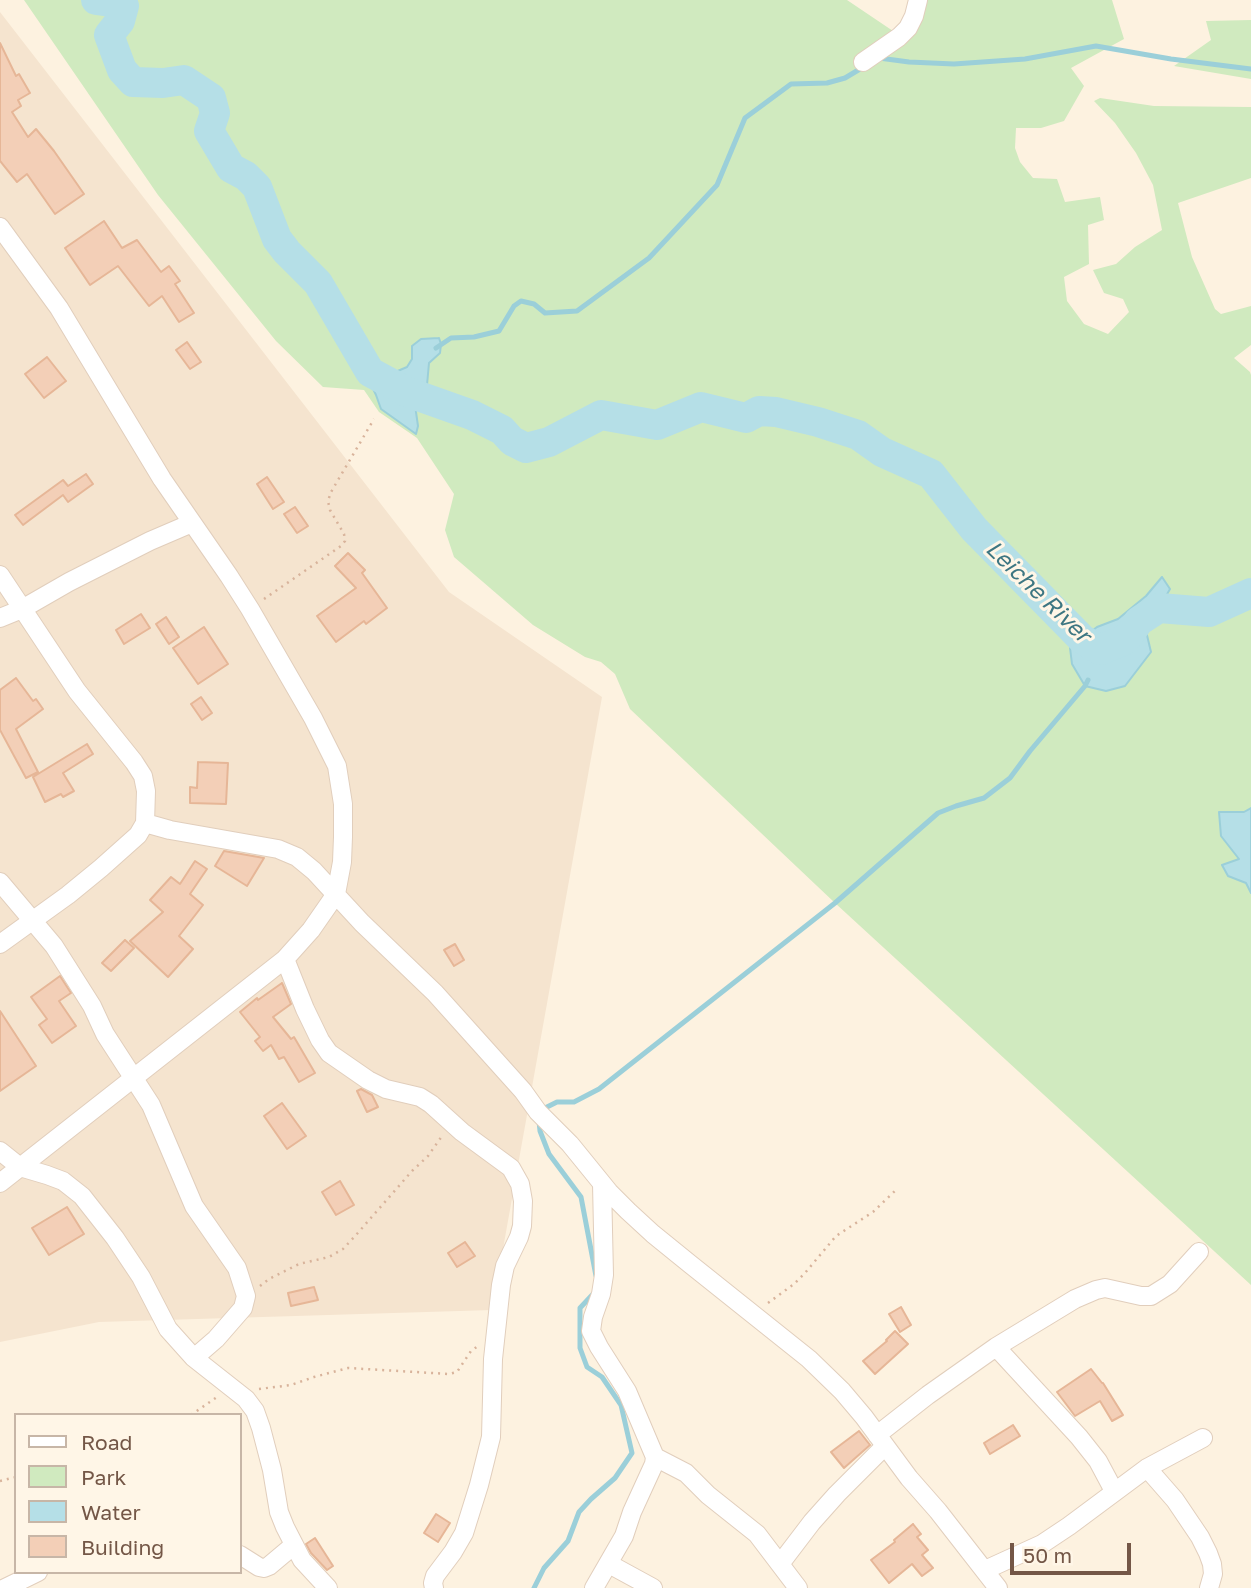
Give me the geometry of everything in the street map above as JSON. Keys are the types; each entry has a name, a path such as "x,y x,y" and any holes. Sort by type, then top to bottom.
{"street":[{"path":"863,62 908,28 918,0"},
{"path":"0,227 59,308 128,425 250,609 313,718 337,766 343,836 342,862 336,894 311,930 285,959 0,1183"},
{"path":"0,618 150,541 192,523"},
{"path":"0,575 77,691 143,776 146,791 145,823 138,835 68,895 0,944"},
{"path":"145,823 278,849 297,857 314,871 362,923 435,993 570,1144 602,1184 653,1234 756,1316 834,1383 864,1417 996,1587"},
{"path":"0,882 54,946 92,1006 105,1034 158,1120 194,1206 237,1268 246,1296 243,1308 216,1339 194,1358"},
{"path":"285,959 305,1009 329,1053 368,1080 386,1089 420,1097 431,1104 478,1145 511,1168 520,1184 523,1201 522,1226 500,1285 492,1384 491,1437 486,1462 464,1533 435,1576 434,1588"},
{"path":"0,1151 20,1167 63,1181 82,1196 134,1267 168,1329 194,1358 246,1399 255,1411 272,1470 279,1513 285,1527 303,1560 328,1588"},
{"path":"594,1588 624,1536 655,1457 627,1391 591,1331 604,1275 602,1184"},
{"path":"780,1564 881,1440 928,1395 996,1347 1075,1299 1105,1289 1151,1296 1170,1284 1199,1252"},
{"path":"996,1347 1079,1437 1098,1461 1114,1491"},
{"path":"985,1570 1042,1544 1147,1468 1203,1438"},
{"path":"655,1457 686,1473 708,1495 744,1522 757,1534 798,1588"},
{"path":"1147,1468 1175,1500 1200,1537 1212,1564 1213,1574 1209,1588"},
{"path":"242,1556 264,1568 294,1545"},
{"path":"609,1564 653,1588"},
{"path":"5,1588 34,1574"}],"path":[{"path":"250,609 345,541 328,501 374,419"},
{"path":"246,1296 269,1279 299,1264 329,1257 343,1249 428,1156 451,1123"},
{"path":"756,1316 771,1300 794,1284 836,1236 866,1217 898,1188"},
{"path":"194,1413 233,1388 270,1389 348,1368 449,1374 457,1372 471,1351 496,1337"}],"shaded area":[{"path":"0,12 449,592 602,697 492,1310 99,1322 0,1342"}],"green space":[{"path":"24,0 847,0 893,31 913,7 909,0 1112,0 1124,39 1071,68 1084,86 1064,121 1041,128 1016,128 1015,148 1020,162 1033,178 1057,179 1065,202 1100,197 1104,220 1088,225 1089,264 1064,277 1067,301 1084,324 1108,334 1129,312 1123,299 1104,293 1093,270 1116,264 1135,247 1162,230 1153,185 1136,153 1115,123 1094,101 1100,98 1154,106 1251,107 1251,178 1178,203 1192,257 1215,309 1221,314 1251,306 1251,345 1234,358 1251,375 1251,1285 835,903 630,709 615,674 601,662 585,657 533,625 454,557 445,530 454,494 417,438 379,412 364,390 323,387 276,341 158,195"},
{"path":"1251,20 1251,79 1174,66 1211,40 1206,21"}],"water":[{"path":"439,338 440,353 429,363 426,396 415,405 418,426 416,434 381,409 358,357 365,353 381,369 393,373 407,367 412,359 412,346 421,339"},
{"path":"1162,577 1170,589 1146,631 1151,652 1125,686 1106,691 1085,686 1072,664 1070,648 1097,627 1118,619 1146,596"},
{"path":"1251,808 1251,893 1246,883 1228,876 1222,865 1239,859 1221,836 1219,812 1244,812"}],"building":[{"path":"0,43 16,76 19,74 30,93 18,100 21,106 12,112 28,137 36,129 84,194 55,214 27,174 17,182 0,161"},
{"path":"104,221 122,248 137,240 161,272 169,266 180,281 175,284 194,313 179,322 162,296 149,306 118,266 90,285 65,248"},
{"path":"187,342 201,362 190,369 176,350"},
{"path":"47,357 66,381 44,398 25,374"},
{"path":"86,474 93,484 68,502 63,495 23,525 15,515 63,480 68,486"},
{"path":"267,477 284,502 273,509 257,484"},
{"path":"295,507 308,526 297,533 284,514"},
{"path":"348,553 365,570 362,573 387,608 336,642 317,616 356,588 335,566"},
{"path":"141,614 150,628 124,644 116,630"},
{"path":"166,617 179,637 169,644 156,624"},
{"path":"204,627 228,664 198,684 173,648"},
{"path":"16,678 33,701 36,699 43,709 16,729 38,772 26,778 0,730 0,690"},
{"path":"201,697 212,713 202,720 191,704"},
{"path":"87,744 93,754 63,773 74,791 45,802 33,777"},
{"path":"198,762 228,763 226,804 190,803 190,787 197,788"},
{"path":"224,851 264,858 247,886 215,866"},
{"path":"195,861 207,869 190,894 203,905 179,936 193,949 168,977 130,941 163,912 150,900 171,877 180,884"},
{"path":"125,940 134,948 111,971 102,963"},
{"path":"455,944 464,960 454,966 444,950"},
{"path":"60,976 71,993 59,1001 76,1026 52,1043 39,1025 47,1019 31,997"},
{"path":"282,983 291,1004 273,1017 291,1039 294,1037 315,1073 299,1082 284,1057 279,1059 271,1045 263,1051 255,1041 260,1037 240,1012"},
{"path":"0,1011 36,1066 0,1091"},
{"path":"361,1089 372,1095 378,1107 367,1112 357,1091"},
{"path":"282,1103 306,1136 287,1149 264,1116"},
{"path":"340,1181 354,1205 336,1215 322,1192"},
{"path":"67,1207 84,1234 49,1255 32,1228"},
{"path":"465,1242 475,1256 457,1267 448,1253"},
{"path":"314,1287 318,1300 291,1306 288,1293"},
{"path":"901,1307 911,1325 900,1332 889,1314"},
{"path":"895,1331 908,1344 875,1374 863,1361"},
{"path":"1091,1369 1123,1415 1112,1421 1100,1401 1075,1416 1057,1392"},
{"path":"1013,1425 1020,1436 990,1454 984,1443"},
{"path":"859,1431 870,1445 844,1468 831,1452"},
{"path":"436,1514 450,1523 438,1542 424,1533"},
{"path":"913,1524 921,1534 917,1537 928,1550 922,1555 933,1568 922,1576 912,1564 889,1583 871,1560"},
{"path":"315,1538 333,1566 327,1570 306,1544"}],"waterway":[{"name":"Leiche River","path":"96,0 124,6 120,21 109,35 122,70 133,82 163,83 184,80 211,98 215,113 209,131 231,168 246,176 257,187 277,239 318,283 370,372 407,392 472,415 502,430 512,441 526,448 549,442 601,415 657,425 701,407 746,418 759,411 776,412 858,435 882,452 931,474 974,529 1082,639 1100,650 1125,640 1139,621 1159,608 1209,612 1251,593"},
{"path":"877,59 954,64 1025,59 1096,46 1251,69"},
{"path":"436,348 451,338 474,337 499,331 514,306 521,301 534,304 545,313 577,311 649,258 717,185 745,118 791,84 827,83 845,78 865,66"},
{"path":"541,1110 557,1102 574,1102 599,1089 835,903 938,813 984,798 1010,778 1088,680"},
{"path":"539,1121 549,1154 581,1197 596,1276"},
{"path":"534,1588 544,1568 568,1541 579,1512 615,1478 632,1453 621,1405 602,1377 587,1367 580,1348 580,1308 594,1293"}]}
